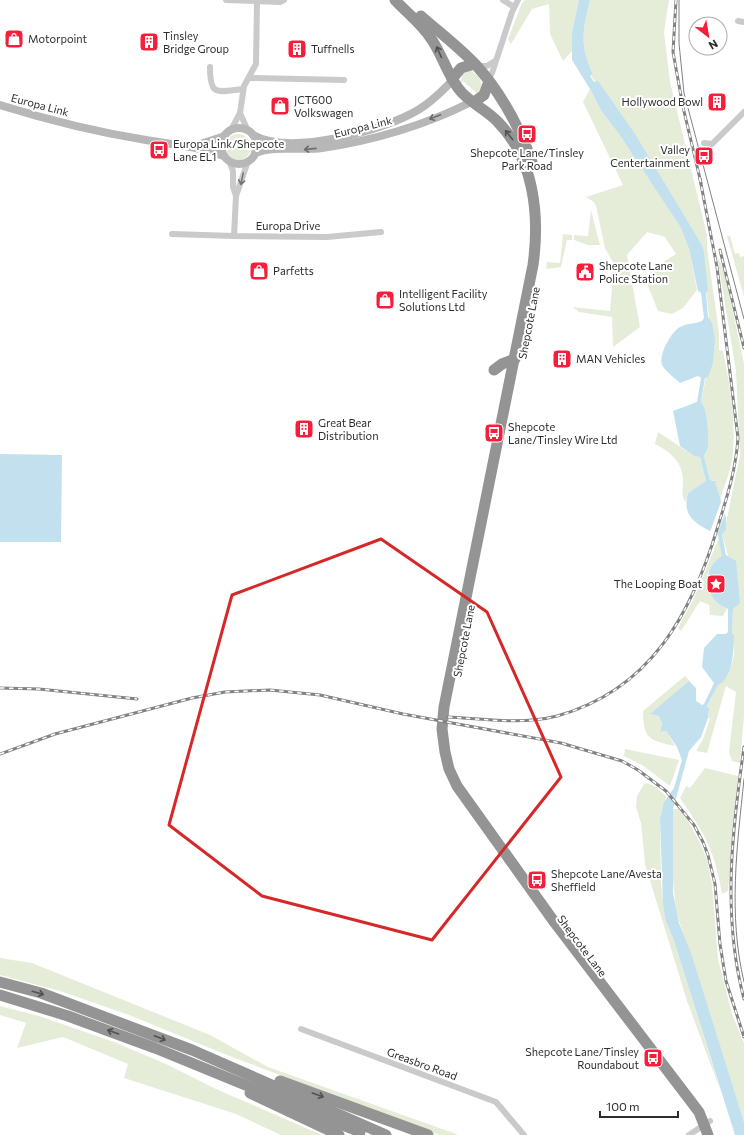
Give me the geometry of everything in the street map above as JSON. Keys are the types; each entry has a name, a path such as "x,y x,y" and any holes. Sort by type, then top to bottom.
{"highway":[{"name":"Shepcote Lane","path":"395,0 411,11 476,65 513,117 523,136 535,204 535,249 515,359 515,374"},
{"name":"Shepcote Lane","path":"405,0 411,11 431,38 453,80 472,102 495,119 514,142 529,166 542,212 542,242 444,706 442,729 446,758 456,786 468,803 558,926 707,1122 715,1135"},
{"path":"453,80 461,68 476,65"},
{"path":"472,102 484,95 488,80"},
{"path":"495,119 500,120 513,117"},
{"path":"494,370 502,364 515,359"},
{"path":"0,982 41,993 202,1054 428,1135"},
{"path":"0,995 68,1016 176,1056 368,1135"},
{"path":"202,1054 386,1135"},
{"path":"176,1056 339,1135"},
{"name":"Shepcote Lane","path":"707,1122 708,1135"}],"street":[{"path":"226,0 280,2 284,0"},
{"path":"503,0 514,7"},
{"path":"488,80 514,7 518,0"},
{"path":"236,196 233,187 233,171 221,146 240,113 243,89 256,64 257,1"},
{"path":"476,65 487,66 495,61"},
{"path":"210,67 210,84 214,90 220,92 243,89"},
{"path":"249,78 344,80"},
{"name":"Europa Link","path":"250,133 272,141 296,142 330,140 394,122 420,110 438,96 453,80"},
{"name":"Europa Link","path":"255,153 268,150 316,149 364,140 424,121 472,102"},
{"name":"Europa Link","path":"0,106 115,135 193,146 227,159"},
{"path":"704,143 712,144 744,112"},
{"path":"234,236 236,196 248,161 255,153 256,144 240,113"},
{"path":"228,133 240,129 250,133"},
{"name":"Europa Link","path":"193,146 212,142 228,133"},
{"path":"227,159 239,164 248,161"},
{"name":"Europa Drive","path":"172,234 327,236 381,232"},
{"name":"Greasbro Road","path":"301,1029 496,1102 524,1135"},
{"path":"689,1135 707,1122"}],"highlighted area":[{"path":"381,539 487,612 561,777 432,940 262,896 169,825 232,595"}],"green space":[{"path":"525,0 579,0 572,32 572,51 563,61 550,34 549,4 532,9 511,44 508,39 522,3"},
{"path":"590,0 669,0 664,32 670,82 707,235 707,248 719,332 719,350 723,351 732,406 734,433 732,460 720,501 716,484 714,480 710,480 704,456 708,448 708,431 707,417 701,402 706,377 709,318 702,245 633,133 591,76 593,74 584,46 584,29"},
{"path":"471,70 481,81 479,95 463,81 460,83 463,73"},
{"path":"590,89 602,112 619,134 681,228 689,249 697,290 683,308 672,314 658,311 646,281 652,269 676,254 665,237 647,232 627,255 640,327 613,347 612,317 579,312 573,307 610,311 614,264 605,248 596,206 594,202 586,197 623,185 583,102"},
{"path":"238,134 247,138 251,147 247,156 238,160 229,156 225,147 229,138"},
{"path":"591,210 600,245 588,245 574,240 574,235 588,236"},
{"path":"563,234 572,235 572,240 567,240 561,267 546,269 547,262 560,263"},
{"path":"727,236 730,236 735,254 739,253 740,257 744,256 744,297"},
{"path":"717,255 724,271 744,364 744,716 740,763 732,761 729,752 736,692 726,686 707,753 696,751 703,739 710,719 708,718 709,712 707,707 718,684 724,680 729,672 732,662 734,652 732,635 733,609 736,606 728,556 722,534 726,528 740,455 736,371"},
{"path":"658,432 694,456 700,457 706,481 688,493 685,502 682,492 683,478 680,466 674,457 655,444"},
{"path":"719,538 723,556 707,575 712,595 718,603 727,608 723,616 710,615 709,605 700,601 681,631 678,628 693,600"},
{"path":"685,676 690,681 651,714 659,716 662,724 660,732 666,731 675,746 653,740 646,733 643,720 643,711"},
{"path":"625,749 679,760 670,786 642,765 624,756"},
{"path":"705,768 738,776 728,891 722,894 716,866 708,843 680,798 686,786 690,788"},
{"path":"647,783 656,787 666,796 660,818 661,883 665,919 674,941 721,1092 687,1001 645,864 641,823 636,807 637,796 644,784"},
{"path":"673,809 678,809 688,821 707,859 712,884 718,959 732,1014 744,1043 744,1122 676,911 672,869"},
{"path":"0,958 32,963 210,1035 268,1067 459,1135 439,1135 227,1055 129,1015 60,991 0,975"},
{"path":"0,1006 39,1016 114,1042 166,1064 216,1089 322,1135 281,1135 236,1114 124,1078 128,1064 63,1037 17,1048 26,1023 0,1015"}],"water":[{"path":"579,0 590,0 584,29 584,46 593,74 590,76 594,82 598,81 635,134 702,245 704,252 708,291 706,293 708,317 712,323 715,338 713,363 708,377 705,378 701,402 707,416 708,430 708,448 704,456 710,480 715,481 726,518 726,530 722,534 726,555 736,561 740,603 733,609 732,634 734,635 734,647 730,670 723,682 718,685 707,706 709,709 708,718 701,737 689,751 673,809 673,893 679,923 691,953 744,1122 744,1135 735,1135 674,941 665,919 663,904 660,818 664,802 674,788 682,760 677,747 666,731 660,732 662,724 659,716 650,714 689,681 696,688 696,701 702,705 704,704 714,683 702,667 704,648 717,634 726,634 728,632 728,609 721,606 714,600 708,587 709,573 712,566 722,556 718,535 704,528 693,520 687,509 686,502 688,493 706,481 700,457 694,456 680,446 673,411 697,402 701,378 698,376 680,383 665,370 661,361 666,344 677,329 685,325 702,321 704,318 701,293 698,291 689,249 681,228 619,134 602,112 572,60 572,32"},
{"path":"0,454 62,455 61,542 0,542"}],"pier":[{"path":"722,499 726,510 716,537 710,532"}],"tram line":[{"path":"679,0 679,43 684,93 744,319"},
{"path":"744,779 735,880 736,931 744,982"}],"railway":[{"path":"676,0 673,52 683,107 701,183"},
{"path":"448,717 503,721 544,719 590,704 618,688 642,667 663,644 695,589 728,494 738,438 717,267 700,179"},
{"path":"720,250 744,348"},
{"path":"0,688 39,689 137,699"},
{"path":"0,754 55,734 192,698 225,692 270,690 320,695 403,714 561,743 622,761 638,770 666,791 694,825 703,842 708,855 715,884 720,944 726,981 744,1037"},
{"path":"744,747 736,810 731,873 733,936 737,968 744,999"}],"place":[{"name":"Motorpoint","path":"14,39"},
{"name":"Tinsley Bridge Group","path":"149,42"},
{"name":"Tuffnells","path":"297,49"},
{"name":"Hollywood Bowl","path":"717,102"},
{"name":"JCT600 Volkswagen","path":"280,106"},
{"name":"Shepcote Lane/Tinsley Park Road","path":"527,134"},
{"name":"Europa Link/Shepcote Lane EL1","path":"159,150"},
{"name":"Valley Centertainment","path":"704,156"},
{"name":"Parfetts","path":"259,271"},
{"name":"Shepcote Lane Police Station","path":"585,272"},
{"name":"Intelligent Facility Solutions Ltd","path":"385,300"},
{"name":"MAN Vehicles","path":"562,359"},
{"name":"Great Bear Distribution","path":"304,429"},
{"name":"Shepcote Lane/Tinsley Wire Ltd","path":"494,433"},
{"name":"The Looping Boat","path":"716,584"},
{"name":"Shepcote Lane/Avesta Sheffield","path":"537,880"},
{"name":"Shepcote Lane/Tinsley Roundabout","path":"653,1058"}]}
